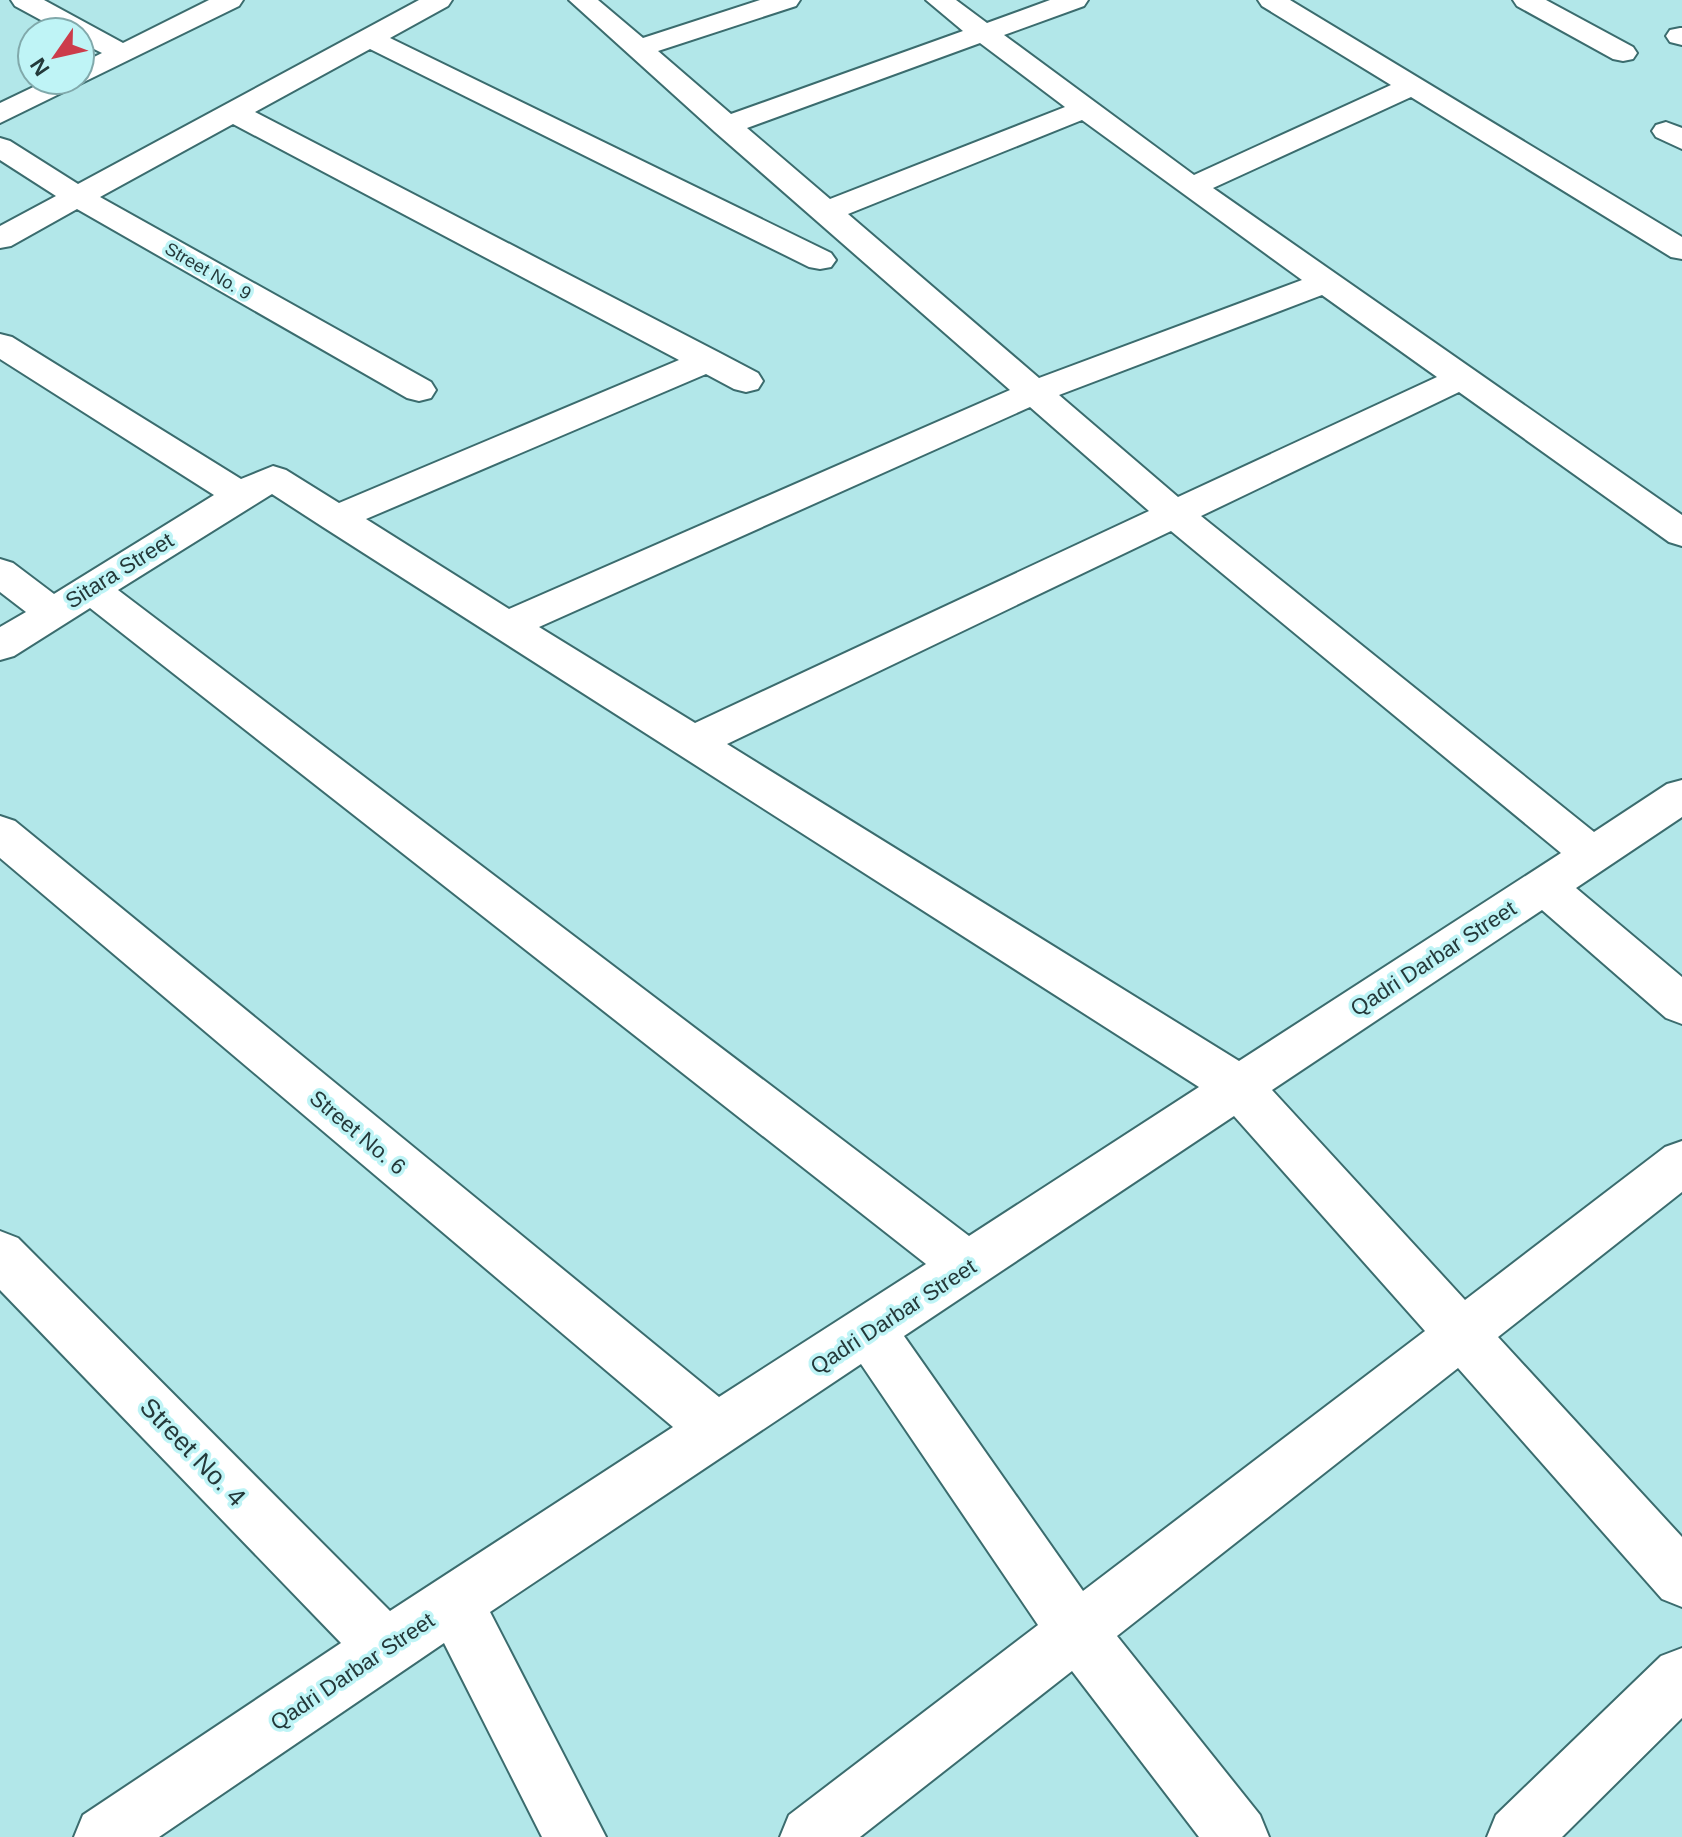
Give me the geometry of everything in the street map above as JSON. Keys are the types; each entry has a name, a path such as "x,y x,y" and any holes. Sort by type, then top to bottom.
{"street":[{"path":"24,0 123,54"},
{"path":"96,67 230,0"},
{"path":"0,239 439,0"},
{"path":"582,0 1176,515 1591,854"},
{"path":"638,49 787,0"},
{"path":"939,0 1191,187 1682,533"},
{"path":"725,126 1075,0"},
{"path":"1271,0 1682,250"},
{"path":"1526,0 1623,53"},
{"path":"369,38 820,260"},
{"path":"1191,187 1413,86"},
{"path":"0,114 37,96"},
{"path":"825,212 1085,109"},
{"path":"233,112 746,381"},
{"name":"Street No. 9","path":"0,147 78,197 419,390"},
{"path":"510,624 1034,392 1327,282"},
{"path":"0,344 240,495"},
{"path":"336,518 708,360"},
{"path":"695,741 1462,378"},
{"name":"Sitara Street","path":"0,646 240,495 273,478 336,518"},
{"path":"336,518 510,624 1238,1086 1682,1579"},
{"path":"0,572 52,612"},
{"path":"90,588 969,1266"},
{"name":"Qadri Darbar Street","path":"105,1837 454,1602 870,1332 1238,1086 1682,796"},
{"name":"Street No. 6","path":"0,833 717,1430"},
{"path":"1543,885 1682,1004"},
{"path":"811,1837 1682,1163"},
{"name":"Street No. 4","path":"0,1255 386,1648"},
{"path":"870,1332 1078,1633 1238,1837"},
{"path":"454,1602 575,1837"},
{"path":"1518,1837 1682,1677"}]}
